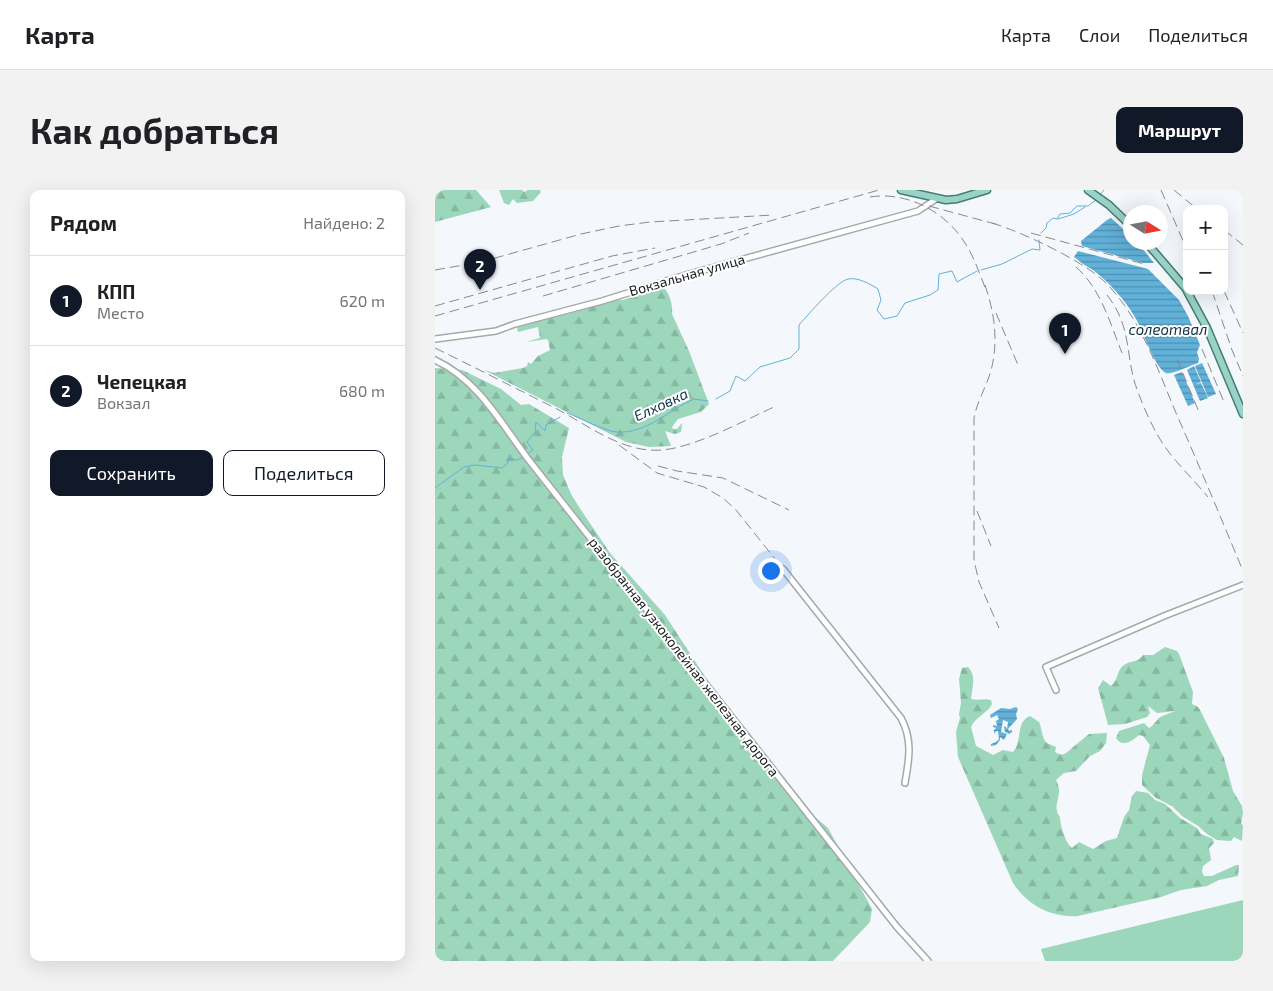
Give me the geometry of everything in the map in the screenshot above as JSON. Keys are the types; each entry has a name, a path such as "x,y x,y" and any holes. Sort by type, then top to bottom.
{"main road":[{"path":"901,190 936,199 957,198 987,190"},
{"path":"1088,190 1102,199 1123,219"},
{"path":"1153,250 1183,286"},
{"path":"1189,295 1204,321 1243,414"}],"street":[{"name":"Вокзальная улица","path":"435,339 496,331 689,274 918,211 936,199"},
{"name":"разобранная узкоколейная железная дорога","path":"435,360 461,375 494,410 524,453 897,927 928,961"},
{"path":"783,569 901,718 908,734 910,746 905,783"},
{"path":"1056,690 1046,667 1243,584"}],"green space":[{"path":"435,190 476,190 491,207 435,222"},
{"path":"499,190 522,190 524,192 540,190 541,192 533,201 517,203 513,199 509,205 504,203"},
{"path":"661,287 669,296 672,314 689,351 709,404 701,412 678,419 672,427 677,429 682,423 681,432 675,434 665,431 671,446 649,447 626,442 484,370 494,373 523,368 527,366 528,362 531,364 538,356 550,350 547,339 526,342 540,338 538,327 518,332 517,327 533,321 568,314 615,300 623,300"},
{"path":"435,368 462,370 501,389 521,405 529,404 569,428 562,457 563,475 579,507 610,553 665,615 706,678 815,817 828,828 872,909 870,922 833,961 435,961"},
{"path":"1165,647 1177,651 1179,654 1193,692 1192,704 1200,710 1224,758 1233,791 1242,806 1242,841 1234,837 1231,841 1217,840 1182,816 1172,806 1156,798 1142,785 1142,775 1150,745 1143,736 1139,735 1125,743 1116,738 1119,731 1144,723 1149,728 1160,717 1175,711 1157,713 1148,706 1150,713 1147,717 1125,724 1108,725 1098,688 1103,680 1111,686 1124,665 1139,659 1143,655 1153,655"},
{"path":"968,667 973,678 971,699 991,700 992,704 988,710 975,720 971,727 976,746 993,755 1003,750 1013,752 1018,743 1022,723 1030,716 1039,722 1045,741 1056,747 1055,752 1061,754 1066,753 1089,734 1107,733 1106,743 1100,751 1090,756 1076,771 1064,773 1056,780 1059,796 1056,809 1066,839 1072,848 1079,842 1093,849 1106,841 1117,838 1124,817 1129,810 1132,796 1136,791 1148,793 1155,800 1165,804 1180,818 1197,828 1201,834 1213,839 1214,843 1209,848 1211,860 1203,866 1202,872 1204,876 1212,876 1239,865 1238,876 1219,880 1207,886 1181,890 1161,897 1078,916 1058,915 1049,912 1025,898 1013,883 958,757 956,732 960,718 961,703 959,679 962,668"},
{"path":"1243,900 1243,961 1045,961 1041,949"}],"water":[{"path":"1111,218 1123,229 1123,250 1144,250 1154,263 1143,263 1082,246 1081,241"},
{"name":"солеотвал","path":"1078,251 1148,269 1179,300 1188,316 1200,345 1197,352 1198,363 1172,373 1166,373 1162,370 1132,312 1105,281 1074,257"},
{"path":"1202,363 1216,394 1208,397 1195,366"},
{"path":"1194,366 1201,382 1196,384 1201,383 1208,398 1200,401 1187,370"},
{"path":"1182,372 1195,403 1188,406 1174,375"},
{"path":"1016,707 1018,709 1017,719 1008,729 1009,731 1012,730 1012,732 1009,734 1005,732 1004,727 1007,729 1008,722 1003,720 1001,732 1007,734 1004,740 1000,737 1000,740 996,745 991,746 991,744 999,739 998,731 994,734 996,728 993,725 997,726 996,721 999,719 997,715 991,718 990,715 1001,708 1010,709"}],"waterway":[{"name":"Елховка","path":"1099,196 1104,190"},
{"name":"Елховка","path":"1041,233 1046,228 1047,223 1053,218 1057,219 1060,214 1070,213 1077,206 1088,206 1097,199"},
{"name":"Елховка","path":"1058,219 1074,214 1085,207"},
{"name":"Елховка","path":"981,270 1002,264 1032,249 1040,250 1039,240"},
{"name":"Елховка","path":"716,399 730,391 736,376 745,381 760,367 790,358 799,349 799,325 822,299 843,281 856,279 878,289 881,300 877,310 884,319 897,316 905,303 930,295 938,290 939,274 952,271 957,282 977,271"},
{"name":"Елховка","path":"567,413 606,430 628,432 648,425 694,399 708,401"},
{"name":"Елховка","path":"527,454 533,450 527,442 535,432 536,422 545,431 546,425 560,417"},
{"name":"Елховка","path":"435,488 464,467 475,465 502,468 508,463 508,458 517,460 524,457"}],"railway":[{"path":"435,316 879,190"},
{"path":"1161,190 1183,241"},
{"path":"1174,190 1192,205"},
{"path":"870,197 898,197 924,206 936,213 957,232 969,249 987,292"},
{"path":"929,206 999,225"},
{"path":"435,270 481,262 581,234 619,226 650,222 773,215"},
{"path":"992,223 1035,240 1096,274 1106,283 1129,312 1155,362 1243,571"},
{"path":"543,296 721,244 749,233"},
{"path":"1031,233 1144,264"},
{"path":"1228,233 1243,245"},
{"path":"435,306 612,256 655,248"},
{"path":"1076,267 1085,276 1098,296 1109,318 1122,353"},
{"path":"985,285 991,307 995,340 993,363 974,418 974,560 979,582 999,628"},
{"path":"1107,295 1116,308 1121,320 1134,379 1153,428 1170,454 1208,497"},
{"path":"1213,295 1243,376"},
{"path":"1226,295 1243,333"},
{"path":"996,313 1018,365"},
{"path":"435,348 557,409 607,437 620,443 647,450 674,448 703,439 774,407"},
{"path":"1202,349 1224,402"},
{"path":"1177,359 1199,412"},
{"path":"619,445 657,473 704,487 723,498 736,510 783,569"},
{"path":"658,466 723,478 789,510"},
{"path":"977,511 991,546"}],"place":[{"name":"Чепецкая","path":"480,290"},
{"name":"КПП","path":"1065,354"}]}
